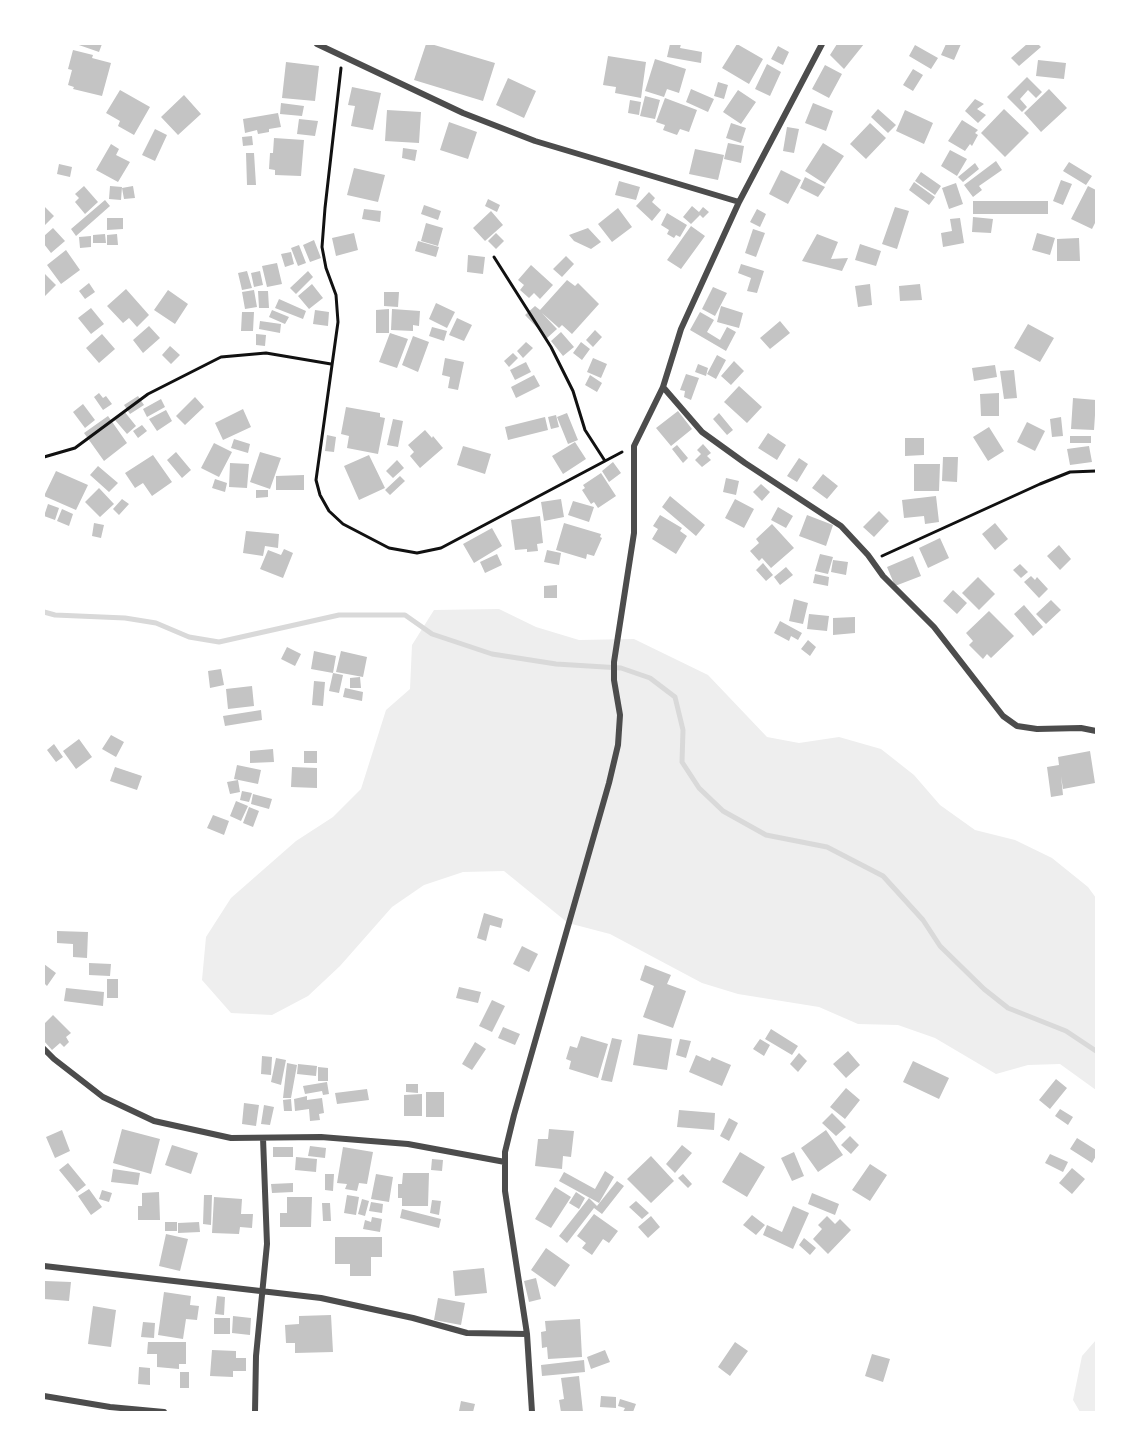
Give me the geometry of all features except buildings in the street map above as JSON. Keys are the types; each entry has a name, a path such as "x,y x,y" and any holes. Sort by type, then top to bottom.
{"street":[{"path":"317,44 463,114 535,141 739,202"},
{"path":"532,1413 527,1334 505,1191 505,1152 618,745 621,715 614,680 614,662 634,533 634,446 663,387 681,329 739,202 822,44"},
{"path":"663,387 702,432 841,526 873,561 883,576 934,627 1003,716 1017,726 1037,729 1081,728 1096,731"},
{"path":"44,1048 54,1059 103,1097 154,1121 231,1138 321,1137 408,1144 505,1162"},
{"path":"255,1413 256,1356 267,1244 263,1138"},
{"path":"44,1266 321,1298 414,1318 467,1333 527,1334"},
{"path":"44,1396 164,1413"}],"path":[{"path":"342,56 322,247 326,268 336,295 339,322 316,480 320,495 329,511 343,524 389,548 417,553 441,548 634,446"},
{"path":"494,257 551,347 573,391 585,430 605,461"},
{"path":"44,457 75,448 148,394 221,357 266,353 332,364"},
{"path":"873,561 1040,484 1070,472 1096,471"}],"shaded area":[{"path":"499,609 536,627 579,640 634,639 708,675 767,737 799,743 839,737 881,749 914,775 940,805 975,830 1015,840 1052,858 1088,887 1096,898 1096,1090 1060,1064 1028,1065 996,1074 935,1038 898,1025 858,1024 819,1007 738,994 702,983 610,934 568,923 504,871 463,872 424,885 392,907 340,966 308,996 272,1015 231,1013 202,980 206,937 231,898 296,841 333,817 361,789 386,710 410,689 412,645 434,610"},
{"path":"1096,1340 1096,1412 1080,1412 1073,1400 1082,1356"}],"waterway":[{"path":"44,612 55,615 125,618 156,623 189,637 219,642 339,615 405,615 432,634 492,654 556,664 621,668 650,678 675,697 683,730 682,762 699,788 723,811 766,835 827,847 883,876 923,920 940,946 984,989 1008,1008 1066,1031 1096,1051"}]}
